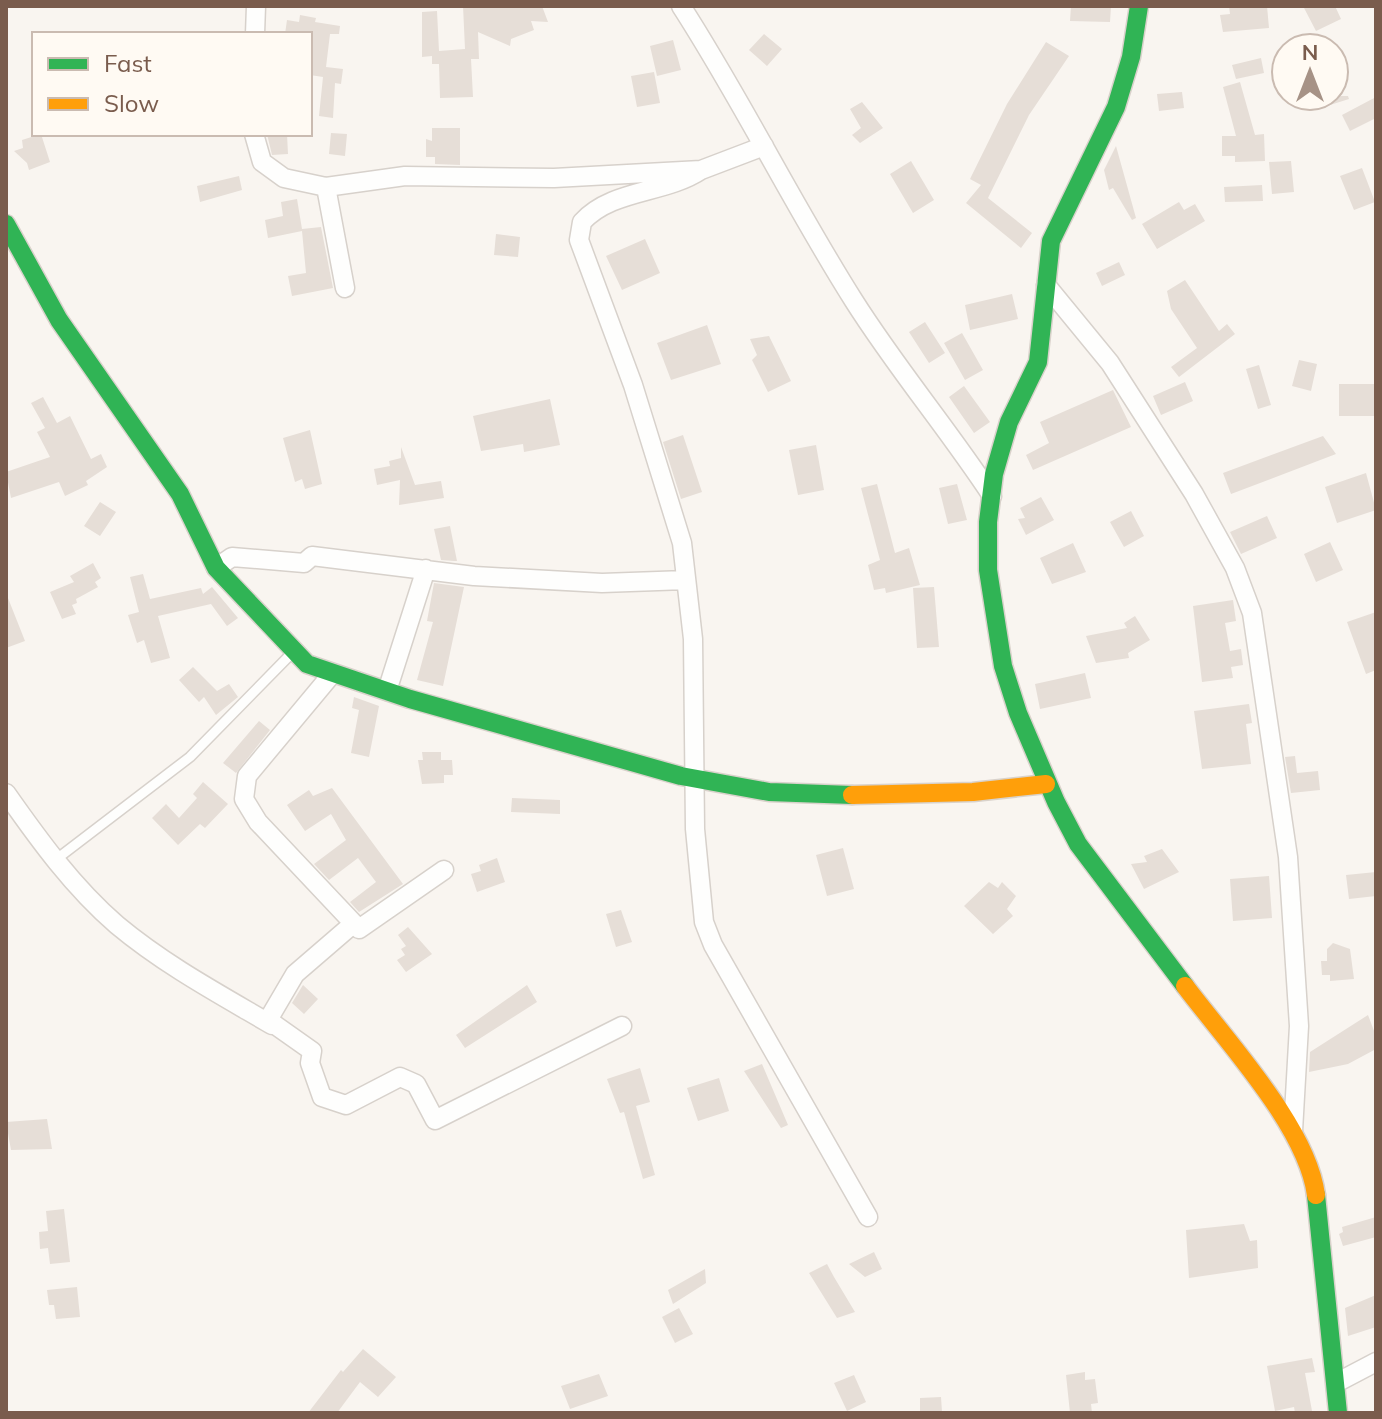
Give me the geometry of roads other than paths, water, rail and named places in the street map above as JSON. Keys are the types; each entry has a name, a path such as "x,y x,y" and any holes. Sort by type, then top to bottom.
{"street":[{"path":"255,32 256,6"},
{"path":"681,6 854,301 897,364 944,423 992,496"},
{"path":"1139,6 1128,74 1103,138 1056,225 1046,285 1039,361 1009,421 992,496 989,582 1009,684 1046,784 1078,844 1293,1131 1313,1174 1338,1413"},
{"path":"255,136 262,162 284,178 326,187 405,176 554,178 701,170"},
{"path":"764,146 701,170 685,180 603,205 582,222 579,240 633,385 682,543 693,639 693,778 704,922 713,945 868,1217"},
{"path":"326,187 345,288"},
{"path":"6,225 59,320 180,494 216,568 307,664 387,691 693,778 769,792 870,796 973,792 1046,784"},
{"path":"1046,285 1110,363 1194,494 1235,568 1252,613 1289,871 1299,1026 1293,1131"},
{"path":"216,568 232,557 304,563 312,556 602,583 686,580"},
{"path":"387,691 426,569"},
{"path":"332,674 247,776 244,799 258,822 359,929 444,870"},
{"path":"6,793 54,861 116,924 176,969 312,1051 310,1063 322,1097 346,1105 400,1077 416,1084 435,1120 622,1026"},
{"path":"272,1025 268,1020 295,974 353,924"},
{"path":"1336,1383 1376,1362"}],"lane":[{"path":"54,861 190,757 293,652"}]}
